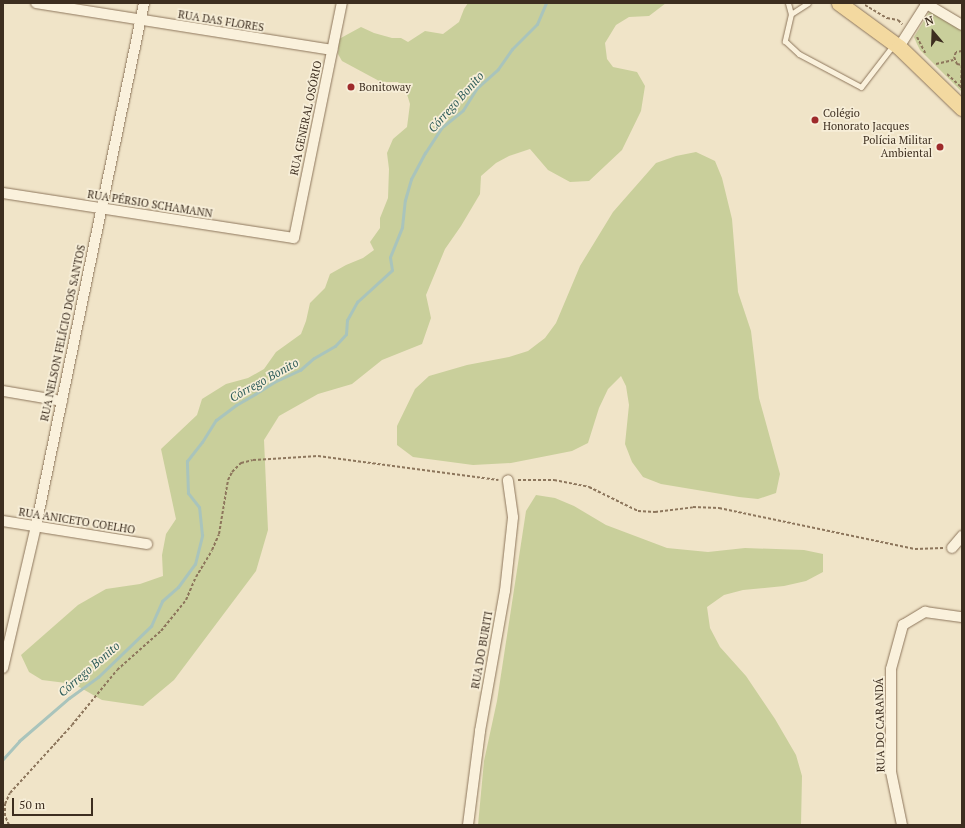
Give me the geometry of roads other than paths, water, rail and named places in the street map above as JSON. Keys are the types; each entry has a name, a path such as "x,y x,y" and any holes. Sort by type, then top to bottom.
{"main road":[{"path":"839,3 897,45 962,108"}],"street":[{"name":"RUA DAS FLORES","path":"36,3 332,50"},
{"name":"RUA NELSON FELÍCIO DOS SANTOS","path":"3,668 36,526 144,3"},
{"name":"RUA GENERAL OSÓRIO","path":"294,238 342,3"},
{"path":"897,45 926,3 962,25"},
{"name":"RUA PÉRSIO SCHAMANN","path":"3,193 294,238"},
{"path":"3,391 62,400"},
{"name":"RUA DO BURITI","path":"468,825 480,731 505,591 513,518 508,480"},
{"name":"RUA ANICETO COELHO","path":"3,521 147,544"},
{"path":"952,548 962,536"},
{"name":"RUA DO CARANDÁ","path":"902,825 891,772 891,670 904,625 925,612 962,617"}],"lane":[{"path":"788,3 791,14 785,41 799,54 861,87 897,45"},
{"path":"791,14 808,3"}],"waterway":[{"name":"Córrego Bonito","path":"3,759 19,741 69,698 98,677 151,626 162,601 178,587 195,564 202,535 199,507 188,493 187,461 202,442 216,420 236,405 274,382 300,370 314,358 335,346 346,334 347,320 357,302 392,270 390,257 402,227 405,200 411,179 425,153 441,128 463,110 477,88 498,69 512,49 537,24 546,3"}],"place":[{"name":"Bonitoway","path":"351,87"},
{"name":"Colégio Honorato Jacques","path":"815,120"},
{"name":"Polícia Militar Ambiental","path":"940,147"}]}
